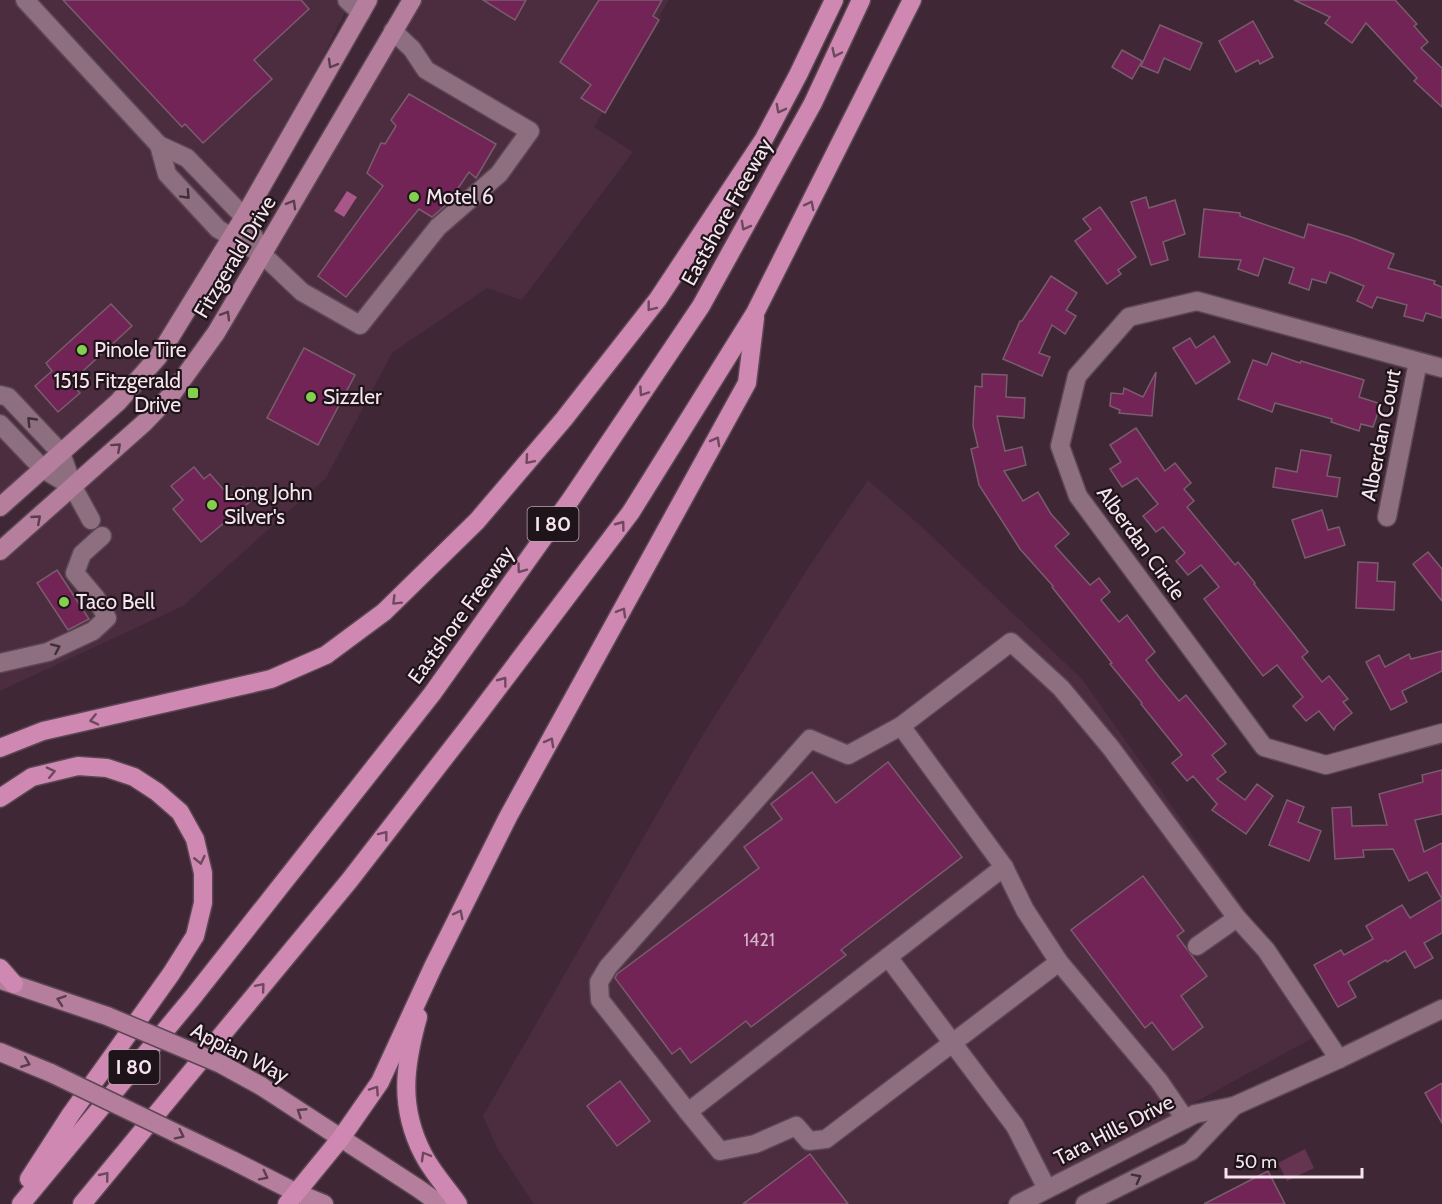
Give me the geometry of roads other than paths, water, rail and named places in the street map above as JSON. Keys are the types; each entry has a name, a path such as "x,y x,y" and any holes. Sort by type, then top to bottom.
{"highway":[{"path":"0,748 43,731 271,679 326,655 384,612 477,521 564,419 658,299 764,139 834,0"},
{"name":"Eastshore Freeway","path":"21,1204 193,997 432,694 571,499 701,306 813,103 861,0"},
{"name":"I 80","path":"82,1204 349,881 630,513 755,313 912,0"},
{"path":"292,1199 341,1138 380,1082 433,966 508,817 747,383 755,313"},
{"path":"0,798 32,777 78,766 107,768 134,777 158,792 180,812 195,839 203,873 203,903 195,936 171,974 71,1114 13,1204"},
{"path":"433,966 417,1021 405,1083 408,1118 424,1155 458,1204"},
{"path":"0,968 7,982"}],"main road":[{"name":"Fitzgerald Drive","path":"0,551 144,423 172,394 216,333 412,0"},
{"name":"Fitzgerald Drive","path":"0,507 118,402 158,357 244,217 364,7"},
{"name":"Appian Way","path":"7,982 107,1016 221,1064 261,1086 440,1204"},
{"path":"0,1052 51,1073 231,1160 292,1199 324,1204"}],"street":[{"path":"25,0 159,145 187,158 244,217 263,255"},
{"path":"348,0 364,7"},
{"path":"159,145 167,174 218,230 263,255 302,292 360,325 438,227 499,174 530,131 426,70 412,49 393,31"},
{"name":"Alberdan Circle","path":"1442,368 1197,301 1129,317 1077,376 1060,446 1078,496 1264,747 1326,765 1442,733"},
{"name":"Alberdan Court","path":"1387,517 1418,362"},
{"path":"0,395 8,397 62,453 73,487 91,520"},
{"path":"0,424 43,469 73,487"},
{"path":"0,663 48,652 93,631 107,618 96,598 75,573 82,554 102,536"},
{"path":"1059,962 826,1139 809,1141 796,1126 755,1144 720,1151 600,1000 599,982 608,967 810,739 848,755 901,726 1011,642 1062,688 1112,748 1237,918 1266,950 1340,1059"},
{"path":"901,726 1004,867 1024,910 1059,962 1159,1081 1185,1119"},
{"path":"688,1112 1004,867"},
{"path":"1197,946 1237,918"},
{"path":"888,957 1015,1126 1047,1189"},
{"name":"Tara Hills Drive","path":"1018,1204 1195,1114 1234,1106 1340,1059 1442,1008"},
{"name":"Tara Hills Drive","path":"1085,1204 1191,1150 1234,1106"}],"place":[{"name":"Motel 6","path":"414,197"},
{"name":"Pinole Tire","path":"82,350"},
{"name":"1515 Fitzgerald Drive","path":"193,393"},
{"name":"Sizzler","path":"311,397"},
{"name":"Long John Silver's","path":"212,505"},
{"name":"Taco Bell","path":"64,602"}]}
